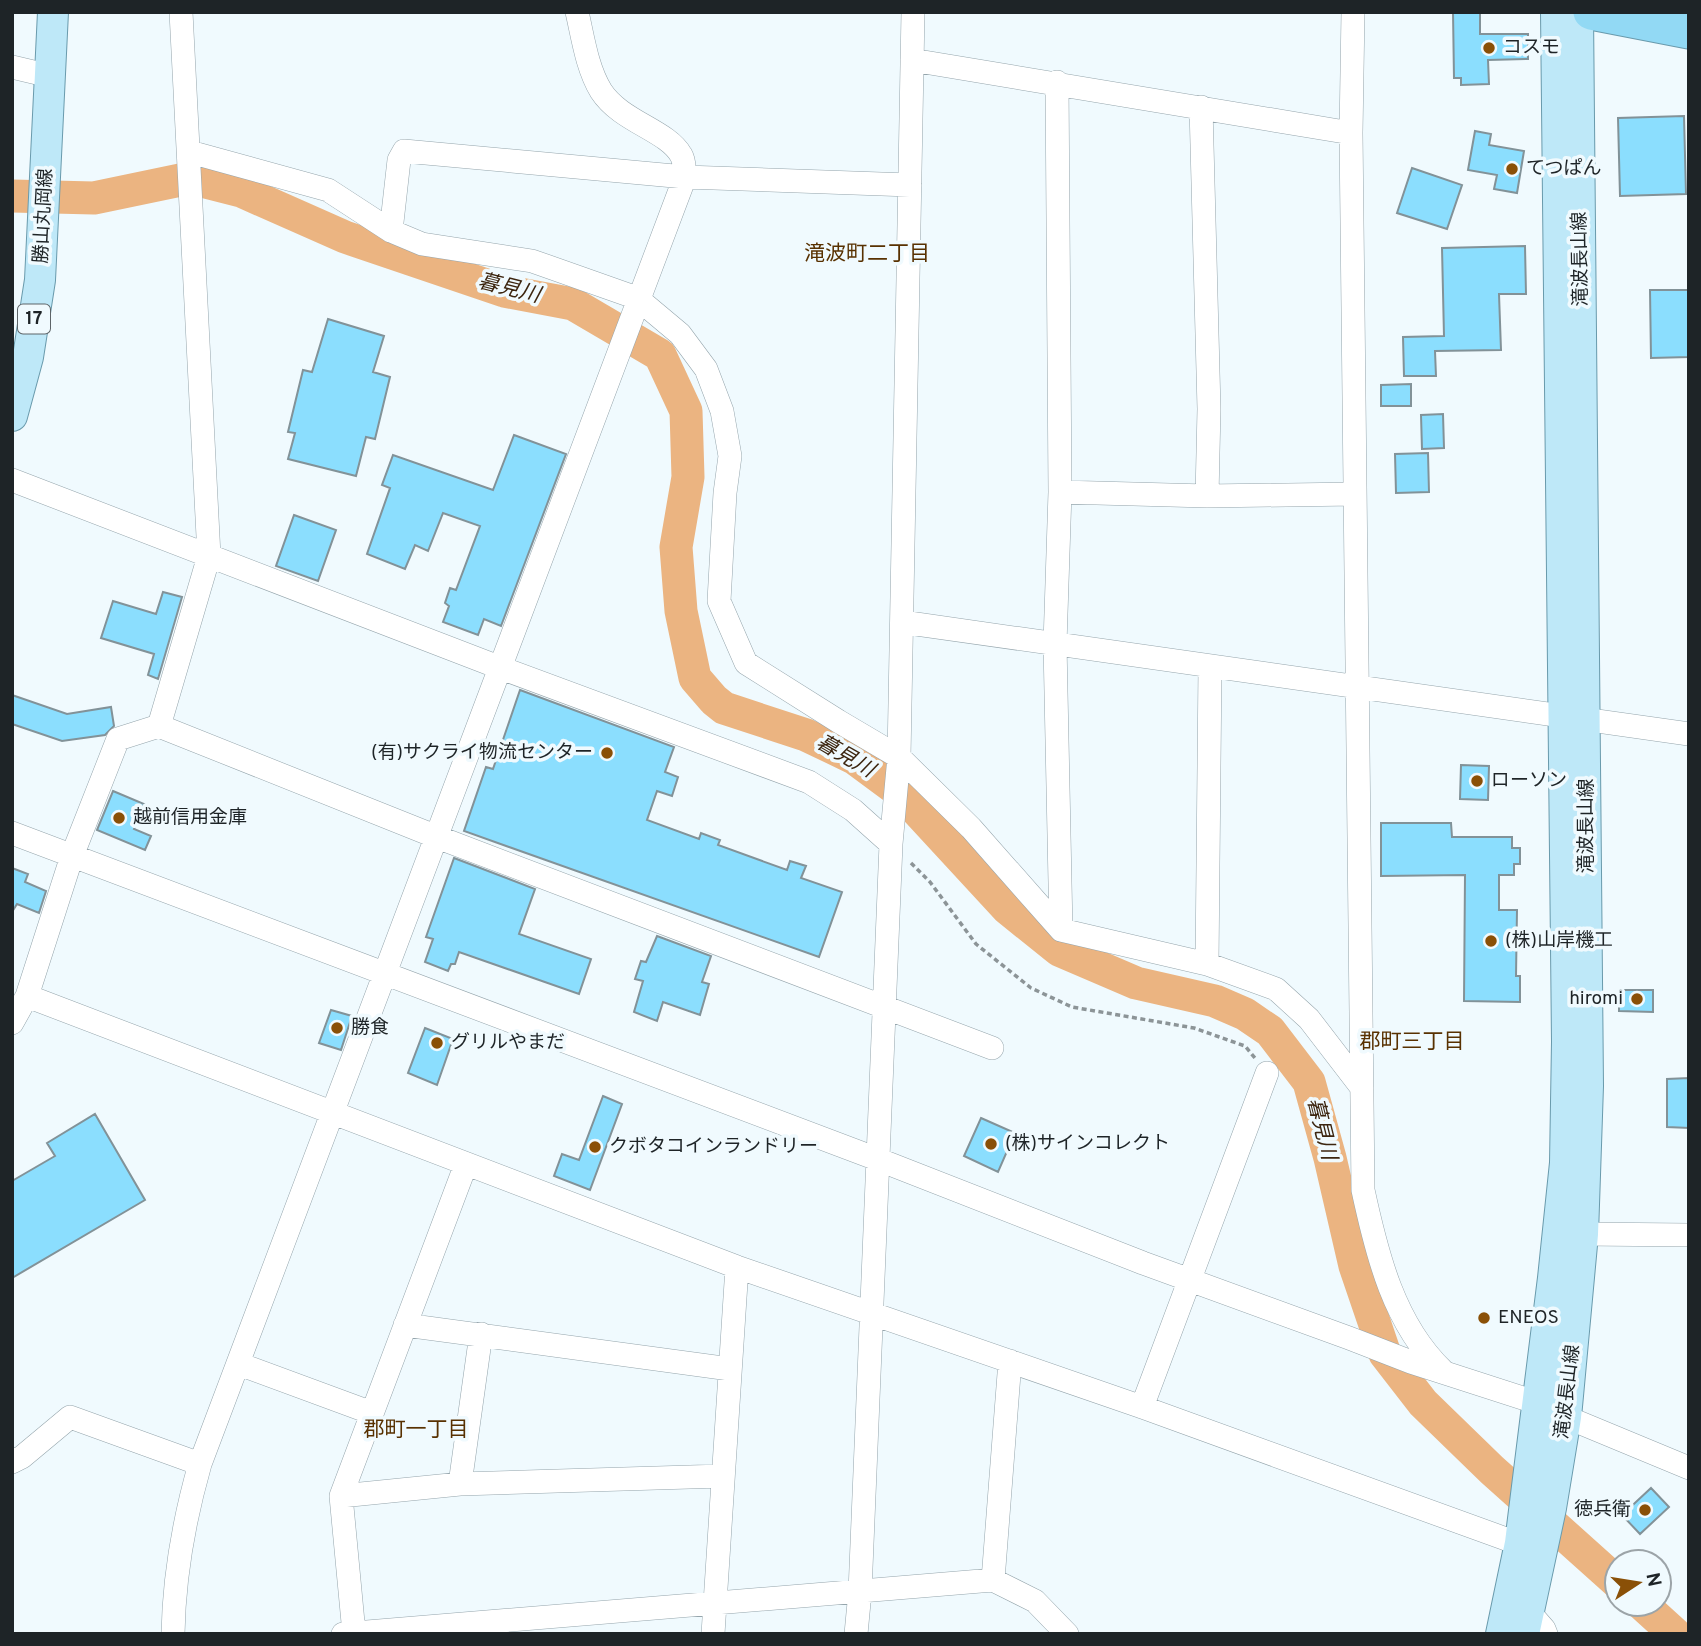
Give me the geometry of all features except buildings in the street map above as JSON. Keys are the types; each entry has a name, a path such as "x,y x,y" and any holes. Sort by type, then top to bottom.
{"highway":[{"path":"1591,12 1689,31"}],"main road":[{"name":"勝山丸岡線","path":"12,416 28,357 40,279 54,12"},
{"name":"滝波長山線","path":"1501,1634 1528,1542 1554,1484 1566,1417 1583,1234 1588,1086 1574,719 1556,12"},
{"name":"滝波長山線","path":"1533,1627 1528,1542 1530,1467 1565,1163 1574,719 1578,12"}],"street":[{"path":"159,726 209,556 181,12"},
{"path":"173,1634 180,1551 186,1514 200,1464 685,177 683,157 669,141 627,117 602,92 591,66 577,12"},
{"path":"856,1634 873,1314 877,1159 892,839 899,757 913,12"},
{"path":"1353,12 1351,132 1363,1190 1377,1255 1402,1314 1426,1355 1446,1374"},
{"path":"912,60 1351,132"},
{"path":"12,67 50,76"},
{"path":"1056,82 1060,492 1055,644 1061,930"},
{"path":"1201,107 1209,409 1207,496"},
{"path":"391,231 399,160 404,151 685,177 910,186"},
{"path":"190,157 328,190 391,231 422,244 532,261 638,298 680,334 706,369 722,411 730,456 725,494 719,601 746,663 899,757 971,828 1061,930 1207,964 1276,989 1309,1019 1362,1088"},
{"path":"12,480 501,668 809,782 892,839"},
{"path":"1060,492 1207,496 1355,494"},
{"path":"902,622 1689,734"},
{"path":"1207,964 1210,667"},
{"path":"12,1023 27,996 72,856 118,738 159,726 438,837 992,1048"},
{"path":"12,833 1190,1280 1411,1362 1538,1403 1689,1468"},
{"path":"27,996 737,1267 1528,1542"},
{"path":"1142,1407 1267,1073"},
{"path":"466,1164 341,1496 349,1633 993,1580 1035,1601 1067,1634"},
{"path":"1583,1234 1689,1235"},
{"path":"713,1634 737,1267"},
{"path":"405,1325 730,1369"},
{"path":"460,1484 481,1335"},
{"path":"993,1580 1010,1361"},
{"path":"239,1364 372,1413"},
{"path":"12,1462 22,1457 70,1417 200,1464"},
{"path":"341,1496 460,1484 723,1476"}],"path":[{"path":"892,839 930,883 976,944 1031,988 1072,1007 1195,1028 1245,1046 1267,1073"}],"waterway":[{"name":"暮見川","path":"12,196 94,198 190,178 241,191 345,237 504,291 573,304 660,355 686,411 688,477 676,547 681,611 695,678 724,708 806,735 854,758 900,792 1008,909 1059,950 1136,983 1215,1001 1245,1014 1270,1031 1309,1082 1355,1266 1385,1354 1423,1403 1492,1470 1603,1569"},
{"name":"暮見川","path":"1657,1618 1675,1634"}],"place":[{"name":"コスモ","path":"1489,48"},
{"name":"てつぱん","path":"1512,169"},
{"name":"(有)サクライ物流センター","path":"607,753"},
{"name":"ローソン","path":"1477,781"},
{"name":"越前信用金庫","path":"119,818"},
{"name":"(株)山岸機工","path":"1491,941"},
{"name":"hiromi","path":"1637,999"},
{"name":"勝食","path":"337,1028"},
{"name":"グリルやまだ","path":"437,1043"},
{"name":"(株)サインコレクト","path":"991,1144"},
{"name":"クボタコインランドリー","path":"595,1147"},
{"name":"ENEOS","path":"1484,1318"},
{"name":"徳兵衛","path":"1645,1510"}],"district":[{"name":"滝波町二丁目","path":"867,254"},
{"name":"郡町三丁目","path":"1412,1042"},
{"name":"郡町一丁目","path":"416,1430"}]}
